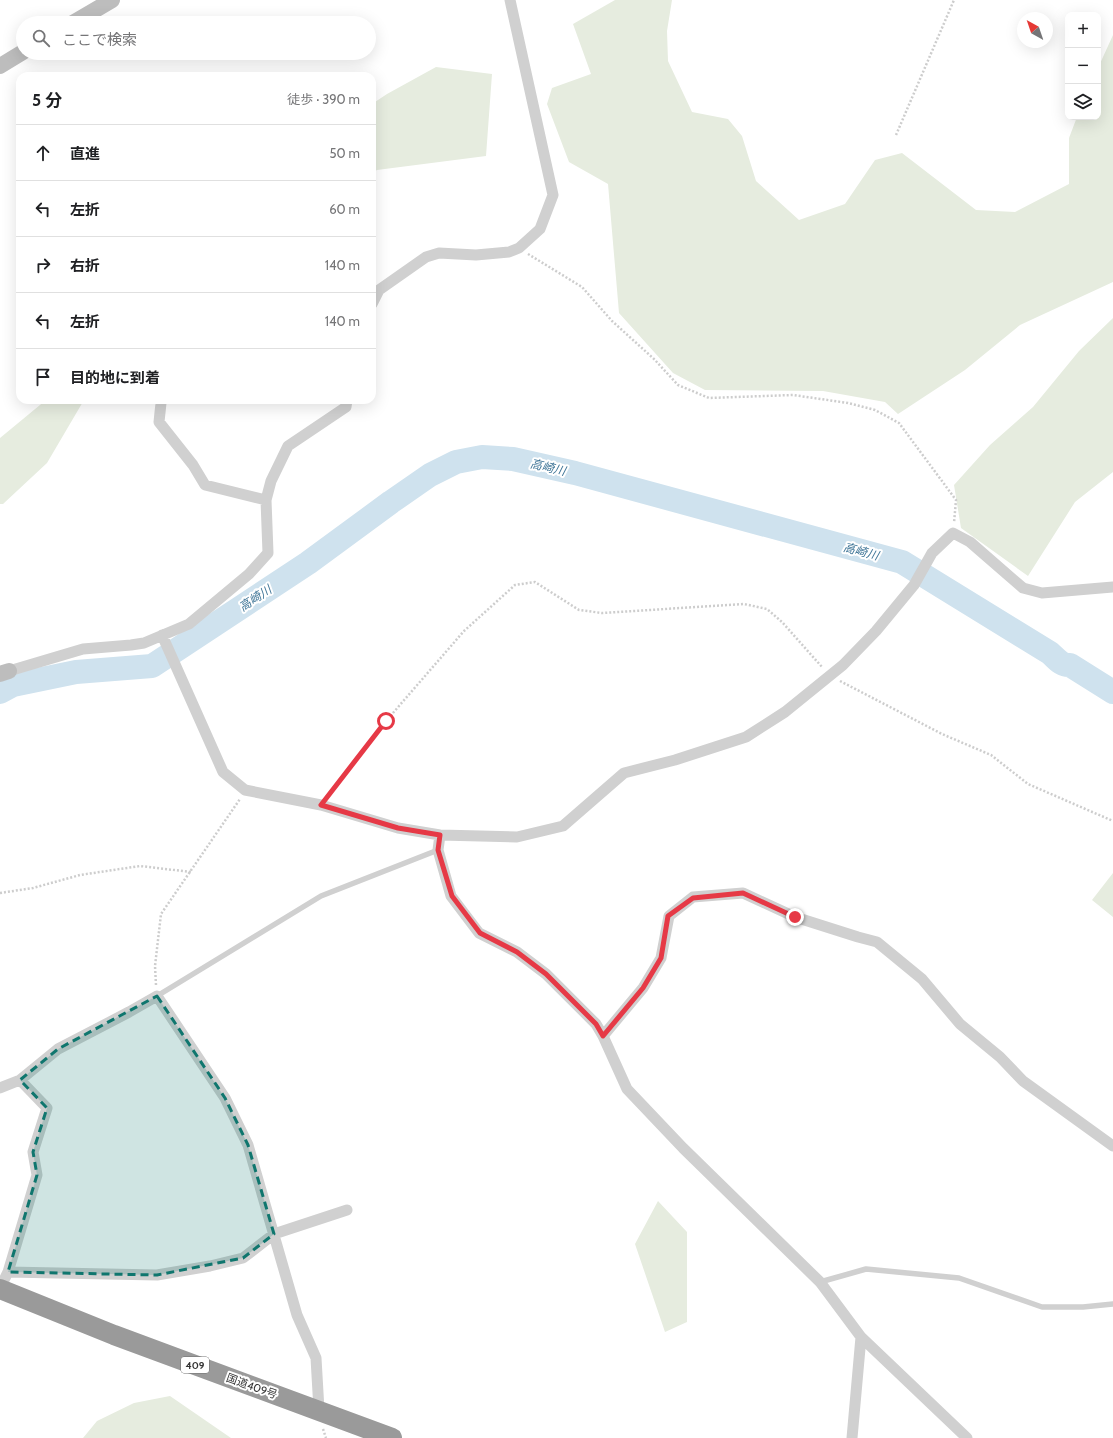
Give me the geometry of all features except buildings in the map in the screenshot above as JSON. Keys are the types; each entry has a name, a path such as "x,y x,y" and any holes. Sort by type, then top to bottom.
{"highway":[{"name":"国道409号","path":"3,1283 114,1335 392,1438"}],"street":[{"path":"85,16 112,0"},
{"path":"376,296 379,290 426,257 439,253 476,255 509,252 519,248 540,229 553,195 510,0"},
{"path":"0,66 16,56"},
{"path":"161,404 159,422 193,465 205,485 266,500"},
{"path":"4,672 84,649 144,643 189,624 249,574 268,553 266,500 271,480 288,446 346,406 346,404"},
{"path":"162,635 223,772 245,790 321,805 398,828 440,835 517,837 563,826 624,773 675,760 746,737 785,712 844,665 876,631 914,584 932,553 953,533 970,542 1023,588 1042,593 1113,587"},
{"path":"440,835 438,850 452,896 480,933 517,952 546,974 596,1024 603,1036 626,1089 683,1148 820,1282 861,1337 967,1438"},
{"path":"603,1036 643,988 661,958 668,916 693,898 743,893 795,917 877,942 922,978 960,1024 1000,1057 1023,1081 1113,1146"},
{"path":"0,1088 20,1080 58,1049 129,1012 156,996 225,1098 248,1145 298,1315 316,1358 319,1410"},
{"path":"20,1080 47,1108 33,1152 37,1175 3,1283 157,1275 210,1266 243,1258 274,1234 347,1210"},
{"path":"852,1438 861,1337"}],"lane":[{"path":"156,996 321,896 438,850"},
{"path":"820,1282 866,1269 959,1278 1042,1307 1083,1307 1113,1304"}],"path":[{"path":"896,135 954,0"},
{"path":"519,248 582,287 612,321 654,359 678,385 709,398 793,395 848,403 875,410 899,423 956,500 953,533"},
{"path":"321,805 386,721 464,631 515,585 535,582 579,610 602,612 744,604 767,609 782,622 830,676 942,734 991,755 1028,784 1113,821"},
{"path":"156,996 155,966 161,914 191,872 245,790"},
{"path":"0,893 33,888 80,876 140,866 191,872"}],"highlighted area":[{"path":"157,996 225,1098 248,1145 274,1234 243,1258 157,1275 8,1272 37,1175 33,1152 47,1108 20,1080 58,1049"}],"shaded area":[{"path":"615,0 672,0 667,31 668,61 692,112 728,119 742,136 756,181 799,220 845,204 875,160 902,153 976,210 1015,212 1069,184 1069,138 1076,120 1101,120 1101,61 1113,35 1113,282 1020,325 965,370 898,414 885,402 823,391 705,390 673,373 619,313 608,184 569,162 547,104 552,88 591,74 573,24"},
{"path":"436,67 492,74 486,156 376,171 376,101"},
{"path":"1113,318 1113,472 1075,502 1028,576 961,528 954,485 990,445 1033,407 1079,351"},
{"path":"41,404 82,404 47,463 3,504 0,504 0,438"},
{"path":"1113,873 1113,917 1092,900"},
{"path":"658,1201 687,1232 687,1322 665,1332 635,1244"},
{"path":"170,1396 231,1438 83,1438 97,1421 134,1403"}],"waterway":[{"name":"高崎川","path":"0,692 13,685 76,672 152,666 308,563 430,475 456,462 482,457 513,459 575,473 902,562 1050,653 1061,663 1070,665 1113,692"}],"route":[{"path":"386,721 321,805 398,828 440,835 438,850 452,896 480,933 517,952 546,974 596,1024 603,1036 643,988 661,958 668,916 693,898 743,893 795,917"}]}
